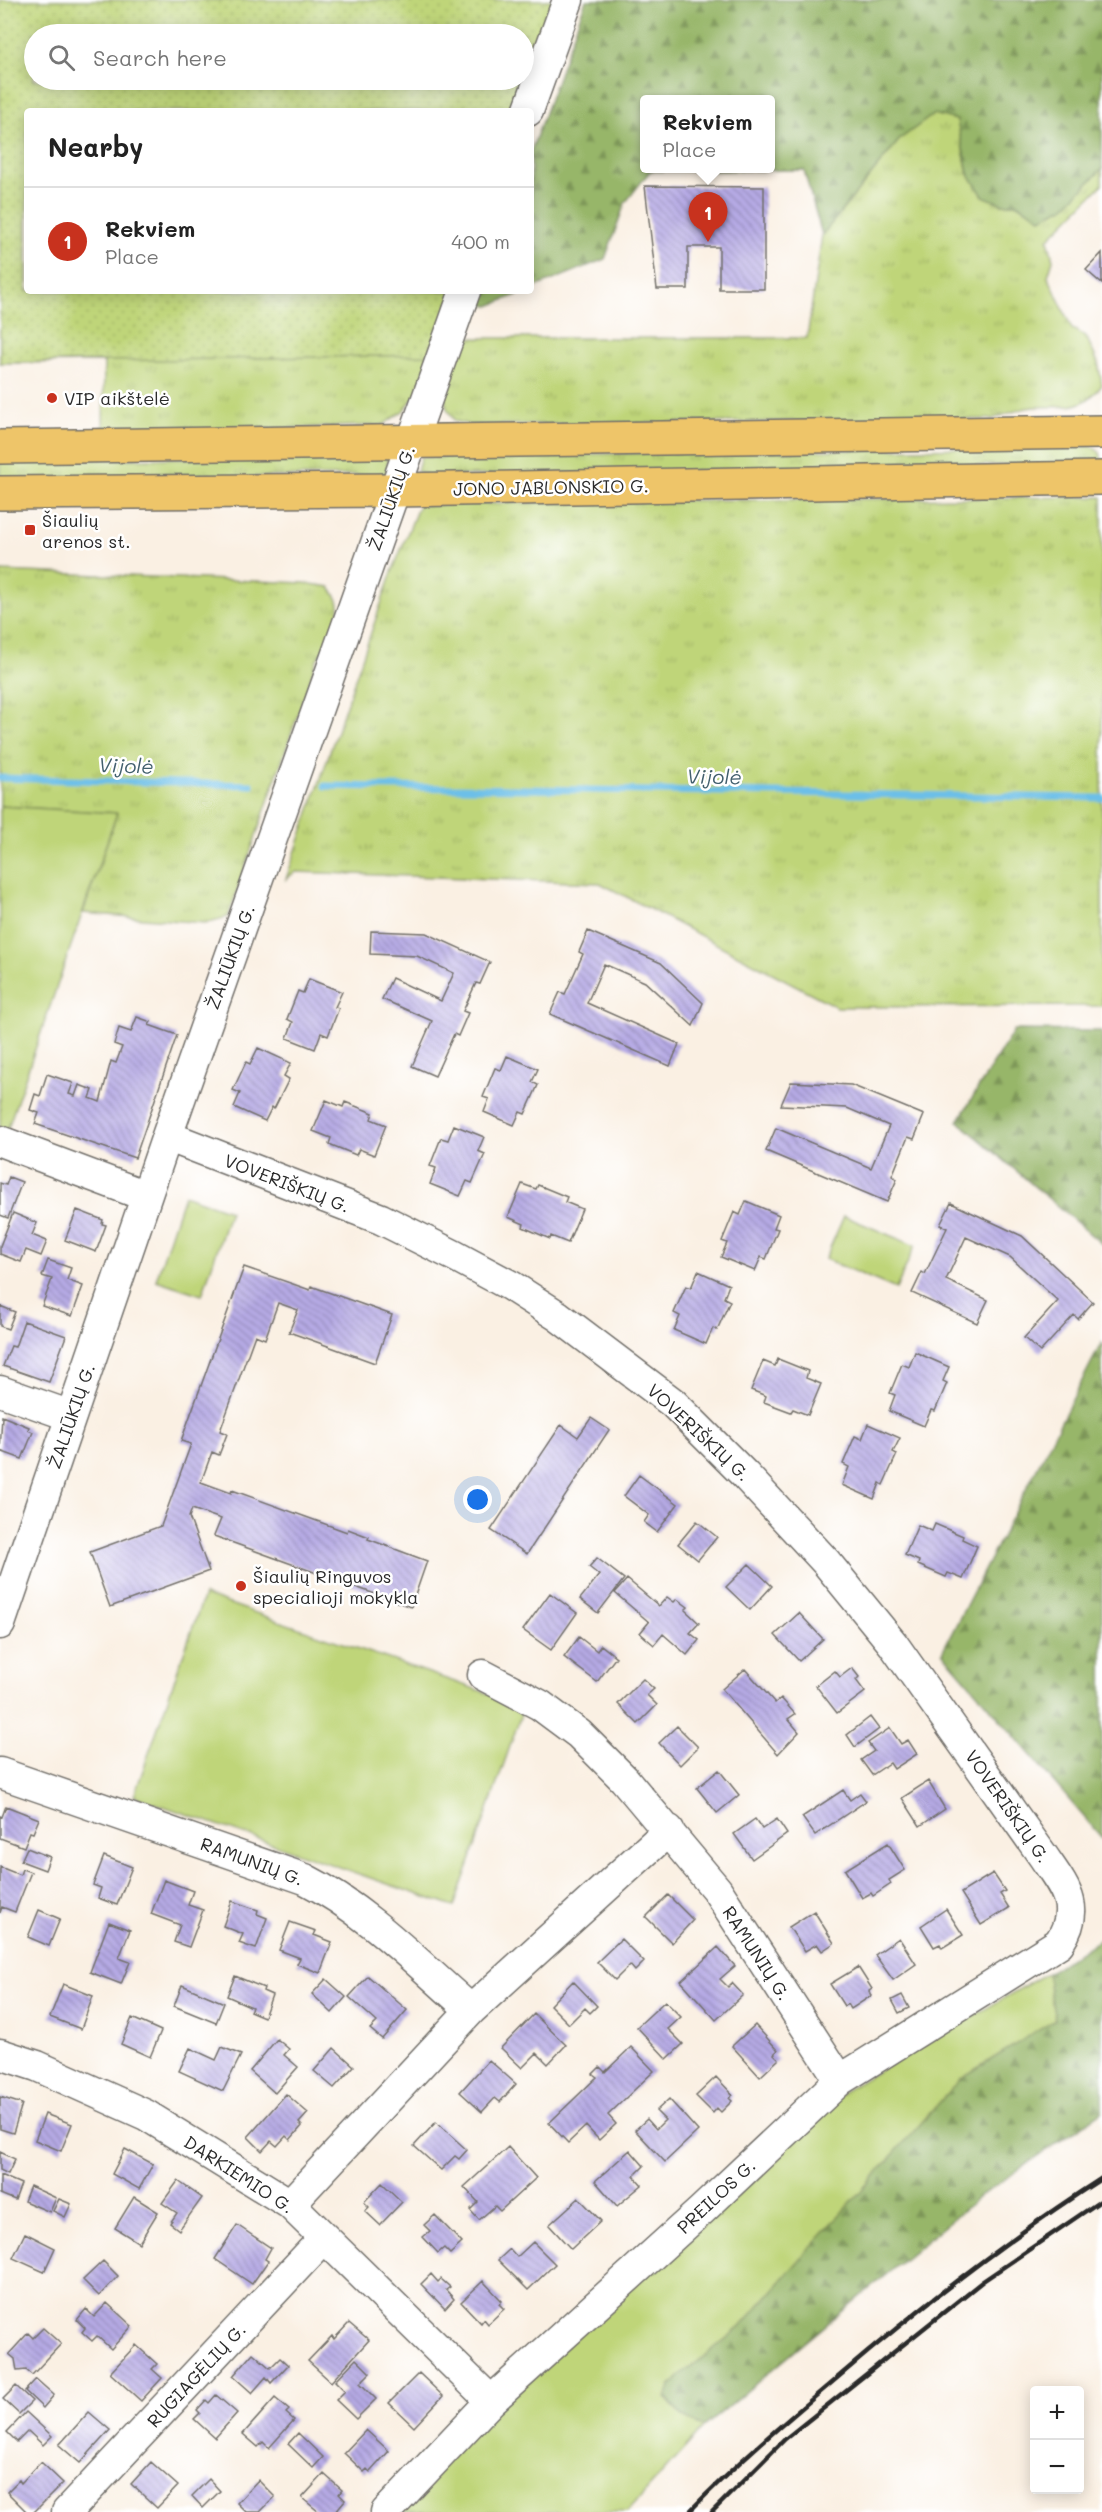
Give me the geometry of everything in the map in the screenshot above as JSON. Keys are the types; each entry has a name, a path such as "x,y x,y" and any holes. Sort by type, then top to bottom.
{"main road":[{"path":"0,447 1102,432"},
{"name":"JONO JABLONSKIO G.","path":"0,493 394,490 1102,478"}],"street":[{"path":"529,108 568,0"},
{"name":"ŽALIŪKIŲ G.","path":"0,1624 11,1561 70,1416 166,1136 464,294"},
{"name":"VOVERIŠKIŲ G.","path":"166,1136 381,1219 455,1256 511,1286 558,1316 673,1403 786,1518 826,1562 893,1644 1043,1856 1064,1888 1072,1916"},
{"path":"0,1141 146,1196"},
{"path":"0,1391 70,1416"},
{"name":"RAMUNIŲ G.","path":"483,1675 540,1705 579,1734 624,1779 669,1830 717,1890 840,2080"},
{"name":"RAMUNIŲ G.","path":"0,1773 305,1879 329,1891 353,1907 471,2010"},
{"path":"290,2204 471,2010 669,1830"},
{"name":"PREILOS G.","path":"386,2512 491,2401 702,2210 840,2080 1059,1943 1067,1931 1072,1916"},
{"name":"DARKIEMIO G.","path":"0,2054 37,2066 146,2115 290,2204 491,2401"},
{"name":"RUGIAGĖLIŲ G.","path":"67,2512 324,2238"}],"green space":[{"path":"0,0 558,0 534,67 534,24 24,24 24,90 526,90 519,108 24,108 24,294 453,294 431,355 0,363"},
{"path":"586,0 1102,0 1102,169 1064,207 1041,218 1018,204 1002,204 983,196 968,173 957,120 934,114 900,139 822,235 804,170 775,170 775,95 640,95 640,173 648,173 625,203 605,259 534,288 534,143"},
{"path":"934,114 957,120 968,173 1002,204 1018,204 1041,218 1064,207 1102,169 1102,185 1048,239 1053,260 1048,276 1072,329 1086,336 1098,363 1102,385 1087,400 1071,406 1018,410 992,419 470,425 455,421 447,409 443,391 465,338 807,338 822,235 900,139"},
{"path":"418,294 453,294 416,395 403,411 383,425 103,434 104,362 0,363 0,329"},
{"path":"479,294 519,294 489,306 476,303"},
{"path":"1092,446 1100,453 1101,459 1098,463 426,476 417,471 421,457"},
{"path":"380,455 388,458 387,472 382,475 0,480 0,461"},
{"path":"1102,497 1102,1006 837,1007 600,883 295,872 286,879 392,572 419,505"},
{"path":"0,571 304,583 330,587 338,600 337,623 326,647 317,659 228,917 205,923 83,913 117,813 0,806"},
{"path":"0,806 117,813 3,1142 0,1141"},
{"path":"1014,1030 1102,1031 1102,1244 958,1121"},
{"path":"184,1195 230,1211 202,1295 156,1280"},
{"path":"844,1216 915,1246 896,1289 825,1259"},
{"path":"1102,1342 1102,1838 942,1652"},
{"path":"204,1595 524,1706 454,1907 134,1796"},
{"path":"1102,1938 1102,2112 979,2197 704,2427 682,2415 666,2397 670,2387 740,2327 961,2078 1055,2020 1047,1973"},
{"path":"1047,1973 1055,2020 961,2078 740,2327 670,2387 666,2398 670,2403 687,2419 704,2427 627,2512 396,2512 489,2412 846,2090"}],"building":[{"path":"645,186 764,187 764,289 719,289 719,247 688,247 688,289 657,289"},
{"path":"1102,253 1102,284 1086,270"},
{"path":"371,931 426,933 490,962 480,984 476,983 463,1011 468,1013 458,1036 454,1034 435,1076 412,1066 432,1021 382,999 392,978 441,1001 454,973 417,956 370,954"},
{"path":"588,931 661,963 703,1003 693,1026 645,982 604,964 587,1003 679,1044 670,1066 550,1014 560,992 565,994 583,954 579,952"},
{"path":"309,979 342,992 335,1007 339,1008 328,1036 321,1033 315,1049 287,1038 293,1022 287,1019 298,991 303,993"},
{"path":"137,1017 151,1022 149,1025 177,1035 135,1158 35,1124 39,1113 30,1110 35,1094 40,1096 47,1074 73,1083 69,1094 75,1096 79,1085 93,1090 90,1098 100,1102 111,1061 116,1063 122,1047 114,1044 119,1028 131,1032"},
{"path":"258,1048 291,1063 284,1076 289,1079 274,1109 272,1107 265,1121 234,1107 240,1093 233,1090 246,1062 250,1064"},
{"path":"507,1056 538,1069 532,1082 538,1085 525,1114 520,1112 514,1125 484,1112 489,1099 483,1097 495,1068 501,1070"},
{"path":"791,1082 851,1085 924,1115 914,1139 908,1137 892,1176 897,1179 887,1202 766,1151 776,1128 871,1168 889,1126 847,1108 781,1105"},
{"path":"326,1100 343,1107 345,1102 373,1113 371,1119 386,1125 374,1155 359,1149 356,1155 329,1144 331,1138 313,1131"},
{"path":"454,1125 484,1137 478,1151 485,1154 472,1183 467,1181 460,1196 430,1184 436,1168 430,1166 441,1138 448,1140"},
{"path":"9,1177 22,1182 8,1218 0,1215 0,1183 6,1185"},
{"path":"522,1184 536,1189 538,1185 567,1197 565,1202 582,1209 568,1243 551,1236 550,1239 523,1227 524,1224 508,1217"},
{"path":"746,1201 779,1215 774,1228 778,1229 766,1259 761,1257 755,1271 721,1257 727,1243 722,1241 734,1212 740,1215"},
{"path":"951,1203 1022,1236 1093,1302 1078,1319 1074,1315 1040,1352 1024,1338 1058,1301 1010,1257 966,1237 946,1280 988,1300 977,1323 912,1293 922,1272 925,1274 947,1228 940,1225"},
{"path":"77,1210 103,1220 102,1224 106,1225 96,1252 65,1240"},
{"path":"13,1213 37,1223 32,1235 47,1241 41,1256 26,1250 21,1262 0,1254 0,1246"},
{"path":"48,1260 71,1268 67,1280 83,1286 72,1316 42,1306 52,1279 42,1276"},
{"path":"244,1267 310,1290 311,1286 392,1315 375,1363 289,1332 298,1310 278,1303 265,1339 255,1335 220,1431 227,1434 219,1455 212,1452 201,1482 231,1493 232,1490 347,1532 348,1529 427,1561 411,1607 214,1536 221,1519 192,1509 189,1517 209,1571 110,1607 90,1552 161,1526 191,1444 181,1441"},
{"path":"698,1271 729,1285 724,1298 730,1301 717,1330 713,1328 706,1344 674,1330 680,1316 674,1313 686,1286 691,1288"},
{"path":"0,1306 15,1312 8,1329 0,1326"},
{"path":"24,1321 66,1336 49,1382 3,1366 11,1346 15,1347"},
{"path":"915,1352 949,1367 943,1381 947,1383 935,1411 931,1410 924,1426 889,1411 895,1395 890,1393 902,1364 909,1367"},
{"path":"778,1359 808,1371 806,1378 821,1384 808,1415 793,1409 791,1412 764,1402 766,1396 751,1390 763,1361 775,1366"},
{"path":"2,1416 29,1427 28,1430 33,1432 22,1459 0,1451"},
{"path":"591,1418 609,1430 527,1554 491,1530 561,1425 578,1437"},
{"path":"868,1424 900,1438 893,1452 897,1454 883,1485 880,1483 874,1499 842,1485 849,1467 843,1464 855,1436 862,1439"},
{"path":"639,1475 678,1504 657,1532 644,1522 649,1515 624,1496"},
{"path":"697,1521 717,1537 698,1560 678,1544"},
{"path":"935,1524 963,1536 962,1539 977,1546 963,1579 948,1573 946,1577 918,1565 919,1561 905,1555 918,1525 932,1531"},
{"path":"597,1558 624,1579 598,1613 580,1599 599,1575 589,1567"},
{"path":"749,1564 772,1586 750,1610 726,1587"},
{"path":"627,1579 659,1606 667,1597 674,1602 677,1599 688,1607 685,1610 699,1623 690,1633 699,1640 687,1655 663,1634 654,1645 640,1633 649,1622 615,1593"},
{"path":"550,1593 577,1613 551,1650 523,1630"},
{"path":"799,1613 823,1639 799,1661 775,1635"},
{"path":"579,1637 597,1651 601,1645 616,1657 597,1682 564,1657"},
{"path":"852,1668 859,1677 856,1680 865,1692 837,1713 816,1686 835,1671 840,1677"},
{"path":"745,1669 775,1703 781,1698 795,1714 788,1719 799,1732 778,1754 722,1689"},
{"path":"643,1679 654,1689 647,1695 657,1705 638,1724 618,1704"},
{"path":"870,1717 879,1729 855,1747 847,1735"},
{"path":"677,1726 698,1747 680,1765 659,1743"},
{"path":"890,1728 901,1744 908,1740 917,1754 894,1769 890,1763 872,1775 861,1760 874,1751 868,1743"},
{"path":"719,1770 739,1795 717,1813 697,1788"},
{"path":"928,1781 945,1809 920,1826 902,1798"},
{"path":"843,1790 850,1800 860,1793 866,1801 815,1835 802,1817"},
{"path":"6,1806 39,1819 24,1847 0,1838 0,1816 2,1817"},
{"path":"755,1819 762,1829 777,1819 787,1834 752,1859 734,1834"},
{"path":"888,1843 905,1870 889,1880 891,1884 873,1896 871,1893 862,1898 845,1870"},
{"path":"27,1848 50,1857 45,1870 21,1861"},
{"path":"104,1856 132,1867 117,1905 98,1898 101,1888 93,1885"},
{"path":"0,1867 20,1875 22,1869 31,1872 15,1912 2,1907 0,1913"},
{"path":"993,1873 1005,1891 1000,1894 1009,1908 981,1925 961,1893"},
{"path":"164,1880 193,1891 188,1905 203,1910 189,1947 174,1942 180,1925 151,1914"},
{"path":"668,1895 693,1920 672,1943 646,1917"},
{"path":"232,1901 258,1910 257,1914 267,1918 256,1949 239,1943 243,1934 223,1926"},
{"path":"946,1909 963,1935 942,1948 940,1944 934,1947 921,1926"},
{"path":"39,1910 60,1919 49,1946 28,1937"},
{"path":"814,1911 834,1943 822,1951 817,1944 805,1951 789,1927"},
{"path":"109,1922 130,1930 119,1958 130,1962 121,1984 90,1972"},
{"path":"290,1922 316,1931 314,1935 332,1942 320,1973 297,1964 300,1958 279,1950"},
{"path":"899,1938 916,1964 893,1980 875,1955"},
{"path":"621,1939 644,1962 635,1971 630,1965 615,1980 597,1962"},
{"path":"718,1947 735,1966 720,1979 728,1987 732,1983 743,1995 716,2020 681,1981"},
{"path":"858,1967 872,1989 869,1991 871,1996 851,2009 848,2004 844,2006 830,1984"},
{"path":"235,1976 264,1988 263,1991 272,1995 264,2017 250,2011 252,2007 227,1996"},
{"path":"368,1976 407,2010 382,2039 370,2029 377,2022 349,1997"},
{"path":"326,1979 346,1997 332,2013 312,1994"},
{"path":"573,1981 597,2006 590,2013 585,2008 569,2024 550,2005"},
{"path":"63,1984 93,1996 81,2029 50,2017"},
{"path":"182,1985 224,2003 216,2023 174,2006"},
{"path":"902,1995 909,2008 899,2013 892,2000"},
{"path":"665,2001 681,2017 668,2029 683,2044 667,2059 637,2027"},
{"path":"534,2014 566,2045 548,2064 537,2053 522,2068 501,2048"},
{"path":"132,2018 161,2031 150,2057 121,2044"},
{"path":"755,2025 778,2050 774,2054 779,2059 760,2077 732,2046"},
{"path":"277,2039 289,2049 284,2055 298,2067 275,2093 250,2071"},
{"path":"222,2047 241,2055 223,2091 179,2071 190,2048 216,2060"},
{"path":"631,2047 654,2071 608,2115 616,2124 599,2140 586,2126 568,2143 549,2123 597,2077 593,2074 600,2067 605,2072"},
{"path":"334,2048 354,2066 334,2088 314,2071"},
{"path":"489,2060 516,2084 500,2102 495,2098 482,2112 460,2092"},
{"path":"716,2077 733,2095 729,2098 732,2101 721,2112 717,2108 713,2113 696,2096"},
{"path":"286,2094 308,2113 299,2123 302,2126 290,2140 286,2136 277,2146 271,2141 262,2151 248,2137"},
{"path":"0,2097 22,2104 13,2133 0,2129"},
{"path":"669,2099 698,2131 665,2162 635,2130 647,2119 656,2129 665,2120 656,2111"},
{"path":"45,2114 72,2124 61,2151 35,2140"},
{"path":"436,2122 467,2150 459,2159 455,2156 441,2170 414,2146"},
{"path":"508,2147 536,2178 500,2211 495,2206 479,2220 470,2210 478,2202 464,2187"},
{"path":"125,2149 153,2164 139,2189 112,2174"},
{"path":"630,2150 644,2166 634,2176 642,2185 617,2206 595,2181"},
{"path":"0,2152 15,2159 8,2174 0,2170"},
{"path":"0,2175 21,2184 15,2200 0,2194"},
{"path":"178,2181 202,2198 179,2230 170,2223 177,2213 162,2203"},
{"path":"382,2183 402,2202 380,2225 365,2211 369,2207 364,2202"},
{"path":"30,2186 56,2198 50,2212 24,2201"},
{"path":"134,2197 158,2212 139,2243 115,2228"},
{"path":"579,2198 601,2221 571,2249 549,2225"},
{"path":"59,2199 71,2204 65,2217 53,2211"},
{"path":"435,2215 462,2243 450,2254 444,2248 438,2253 423,2237 430,2231 424,2225"},
{"path":"237,2225 271,2248 265,2259 268,2261 252,2284 215,2259"},
{"path":"25,2233 55,2248 44,2272 13,2258"},
{"path":"533,2242 555,2264 528,2290 498,2260 510,2249 517,2257"},
{"path":"103,2261 118,2276 99,2296 83,2280"},
{"path":"431,2274 438,2282 441,2279 450,2287 446,2290 454,2299 445,2309 421,2284"},
{"path":"483,2281 502,2301 499,2304 504,2309 488,2324 484,2319 481,2323 461,2302"},
{"path":"107,2303 132,2326 111,2349 97,2336 92,2341 82,2332 85,2328 77,2320 86,2309 94,2317"},
{"path":"349,2323 369,2340 331,2382 308,2361 332,2336 334,2339"},
{"path":"43,2328 61,2344 32,2375 26,2370 17,2371 15,2359 9,2354 28,2333 33,2338"},
{"path":"136,2345 157,2364 152,2369 162,2378 141,2401 110,2373"},
{"path":"253,2353 270,2368 280,2358 288,2365 271,2383 266,2377 252,2393 233,2376"},
{"path":"356,2359 370,2373 360,2383 376,2399 356,2419 336,2400 345,2391 335,2381"},
{"path":"419,2373 443,2396 414,2427 389,2403"},
{"path":"36,2379 54,2395 43,2408 25,2391"},
{"path":"16,2386 32,2401 19,2414 3,2399"},
{"path":"216,2395 237,2413 215,2438 194,2419 200,2413 197,2410 206,2400 209,2403"},
{"path":"275,2398 289,2410 286,2413 294,2420 269,2448 263,2442 258,2447 243,2434"},
{"path":"26,2412 52,2436 43,2445 28,2431 17,2442 7,2432"},
{"path":"89,2412 110,2430 80,2463 59,2445"},
{"path":"366,2430 389,2451 370,2472 367,2469 364,2472 344,2453"},
{"path":"298,2433 323,2457 313,2468 288,2444"},
{"path":"41,2462 63,2483 34,2512 27,2512 7,2492 19,2480 21,2483"},
{"path":"151,2462 178,2486 157,2508 131,2484"},
{"path":"324,2474 342,2490 339,2494 345,2500 335,2512 319,2512 302,2498"},
{"path":"209,2479 220,2491 203,2508 192,2496"},
{"path":"258,2480 275,2497 260,2512 246,2512 237,2503"}],"waterway":[{"name":"Vijolė","path":"0,778 251,785"},
{"name":"Vijolė","path":"325,786 1102,798"}],"railway":[{"path":"689,2512 761,2443 901,2325 999,2249 1102,2178"},
{"path":"712,2512 785,2439 983,2281 1102,2200"}],"place":[{"name":"Rekviem","path":"708,242"},
{"name":"VIP aikštelė","path":"52,398"},
{"name":"Šiaulių arenos st.","path":"30,530"},
{"name":"Šiaulių Ringuvos specialioji mokykla","path":"241,1586"}]}
